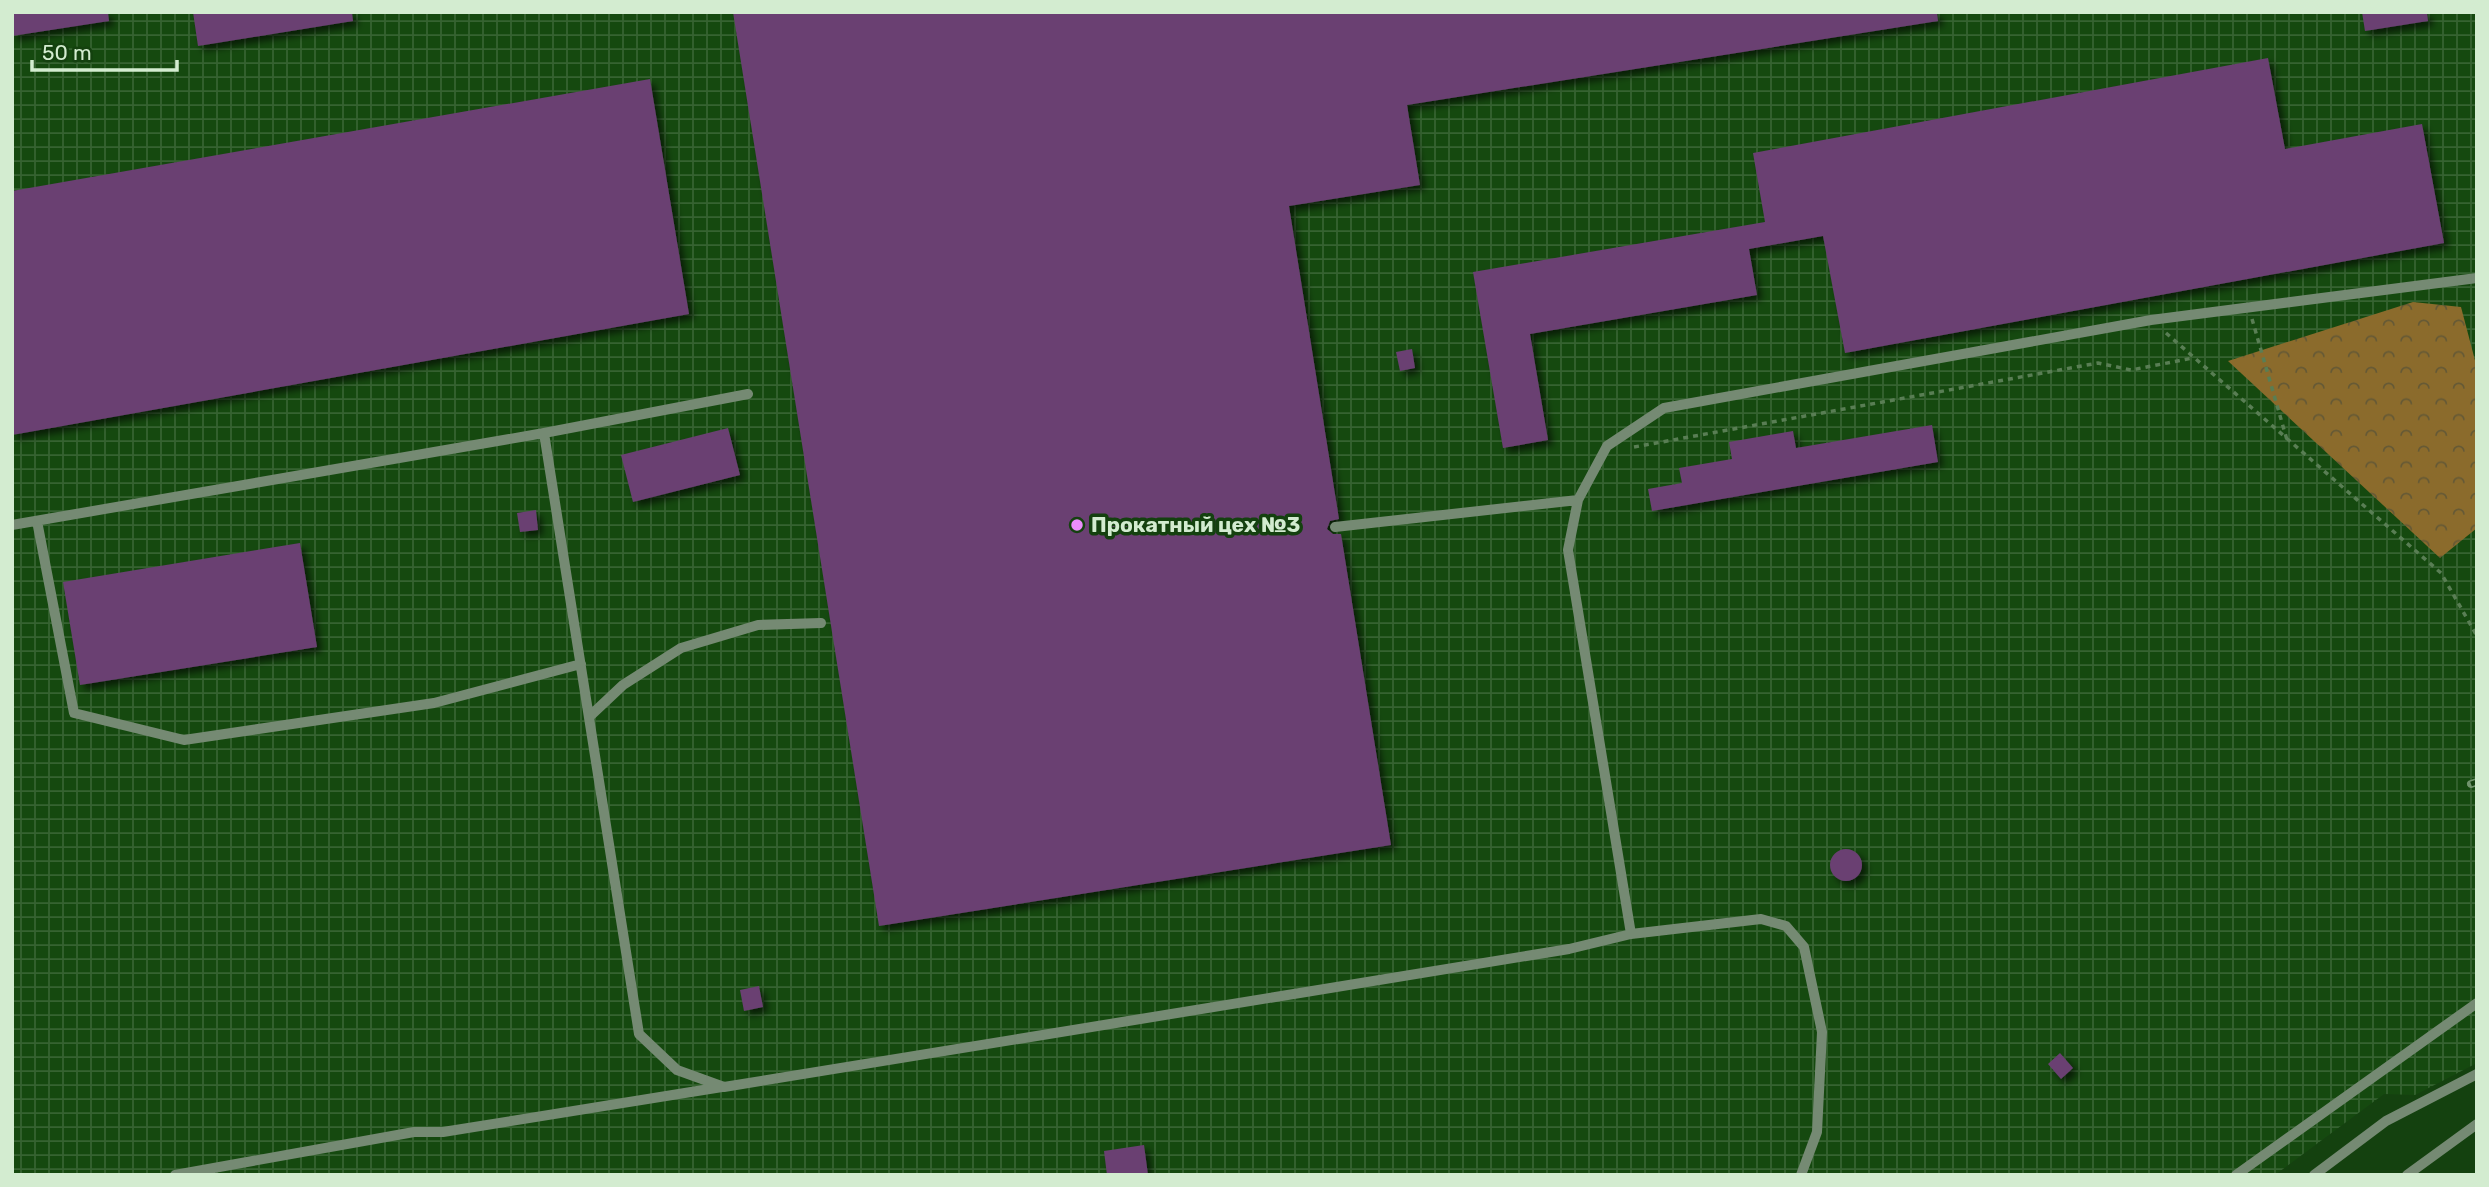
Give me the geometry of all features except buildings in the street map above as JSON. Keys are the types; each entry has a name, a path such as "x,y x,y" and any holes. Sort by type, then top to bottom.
{"lane":[{"path":"1631,934 1568,550 1578,500 1607,446 1664,408 2151,320 2477,278"},
{"path":"12,525 544,433 748,394"},
{"path":"544,433 639,1034 677,1070 724,1087"},
{"path":"1335,527 1578,500"},
{"path":"37,521 74,713 184,740 434,703 581,664"},
{"path":"589,717 623,685 681,648 758,625 821,623"},
{"path":"175,1175 414,1132 443,1132 1569,949 1631,934 1762,919 1786,926 1804,947 1822,1032 1817,1132 1801,1175"},
{"path":"2236,1175 2477,1003"},
{"path":"2314,1175 2386,1121 2477,1074"},
{"path":"2407,1175 2477,1124"}],"path":[{"path":"2248,307 2287,442"},
{"path":"2151,320 2287,442 2441,573 2477,636"},
{"path":"1631,448 2098,363 2131,370 2193,358"}],"shaded area":[{"path":"12,12 2477,12 2477,1063 2415,1095 2384,1094 2275,1175 12,1175"}],"green space":[{"path":"2413,302 2461,307 2477,368 2477,528 2440,558 2228,361"}],"railway":[{"path":"2471,784 2477,782"}],"place":[{"name":"Прокатный цех №3","path":"1077,525"}]}
